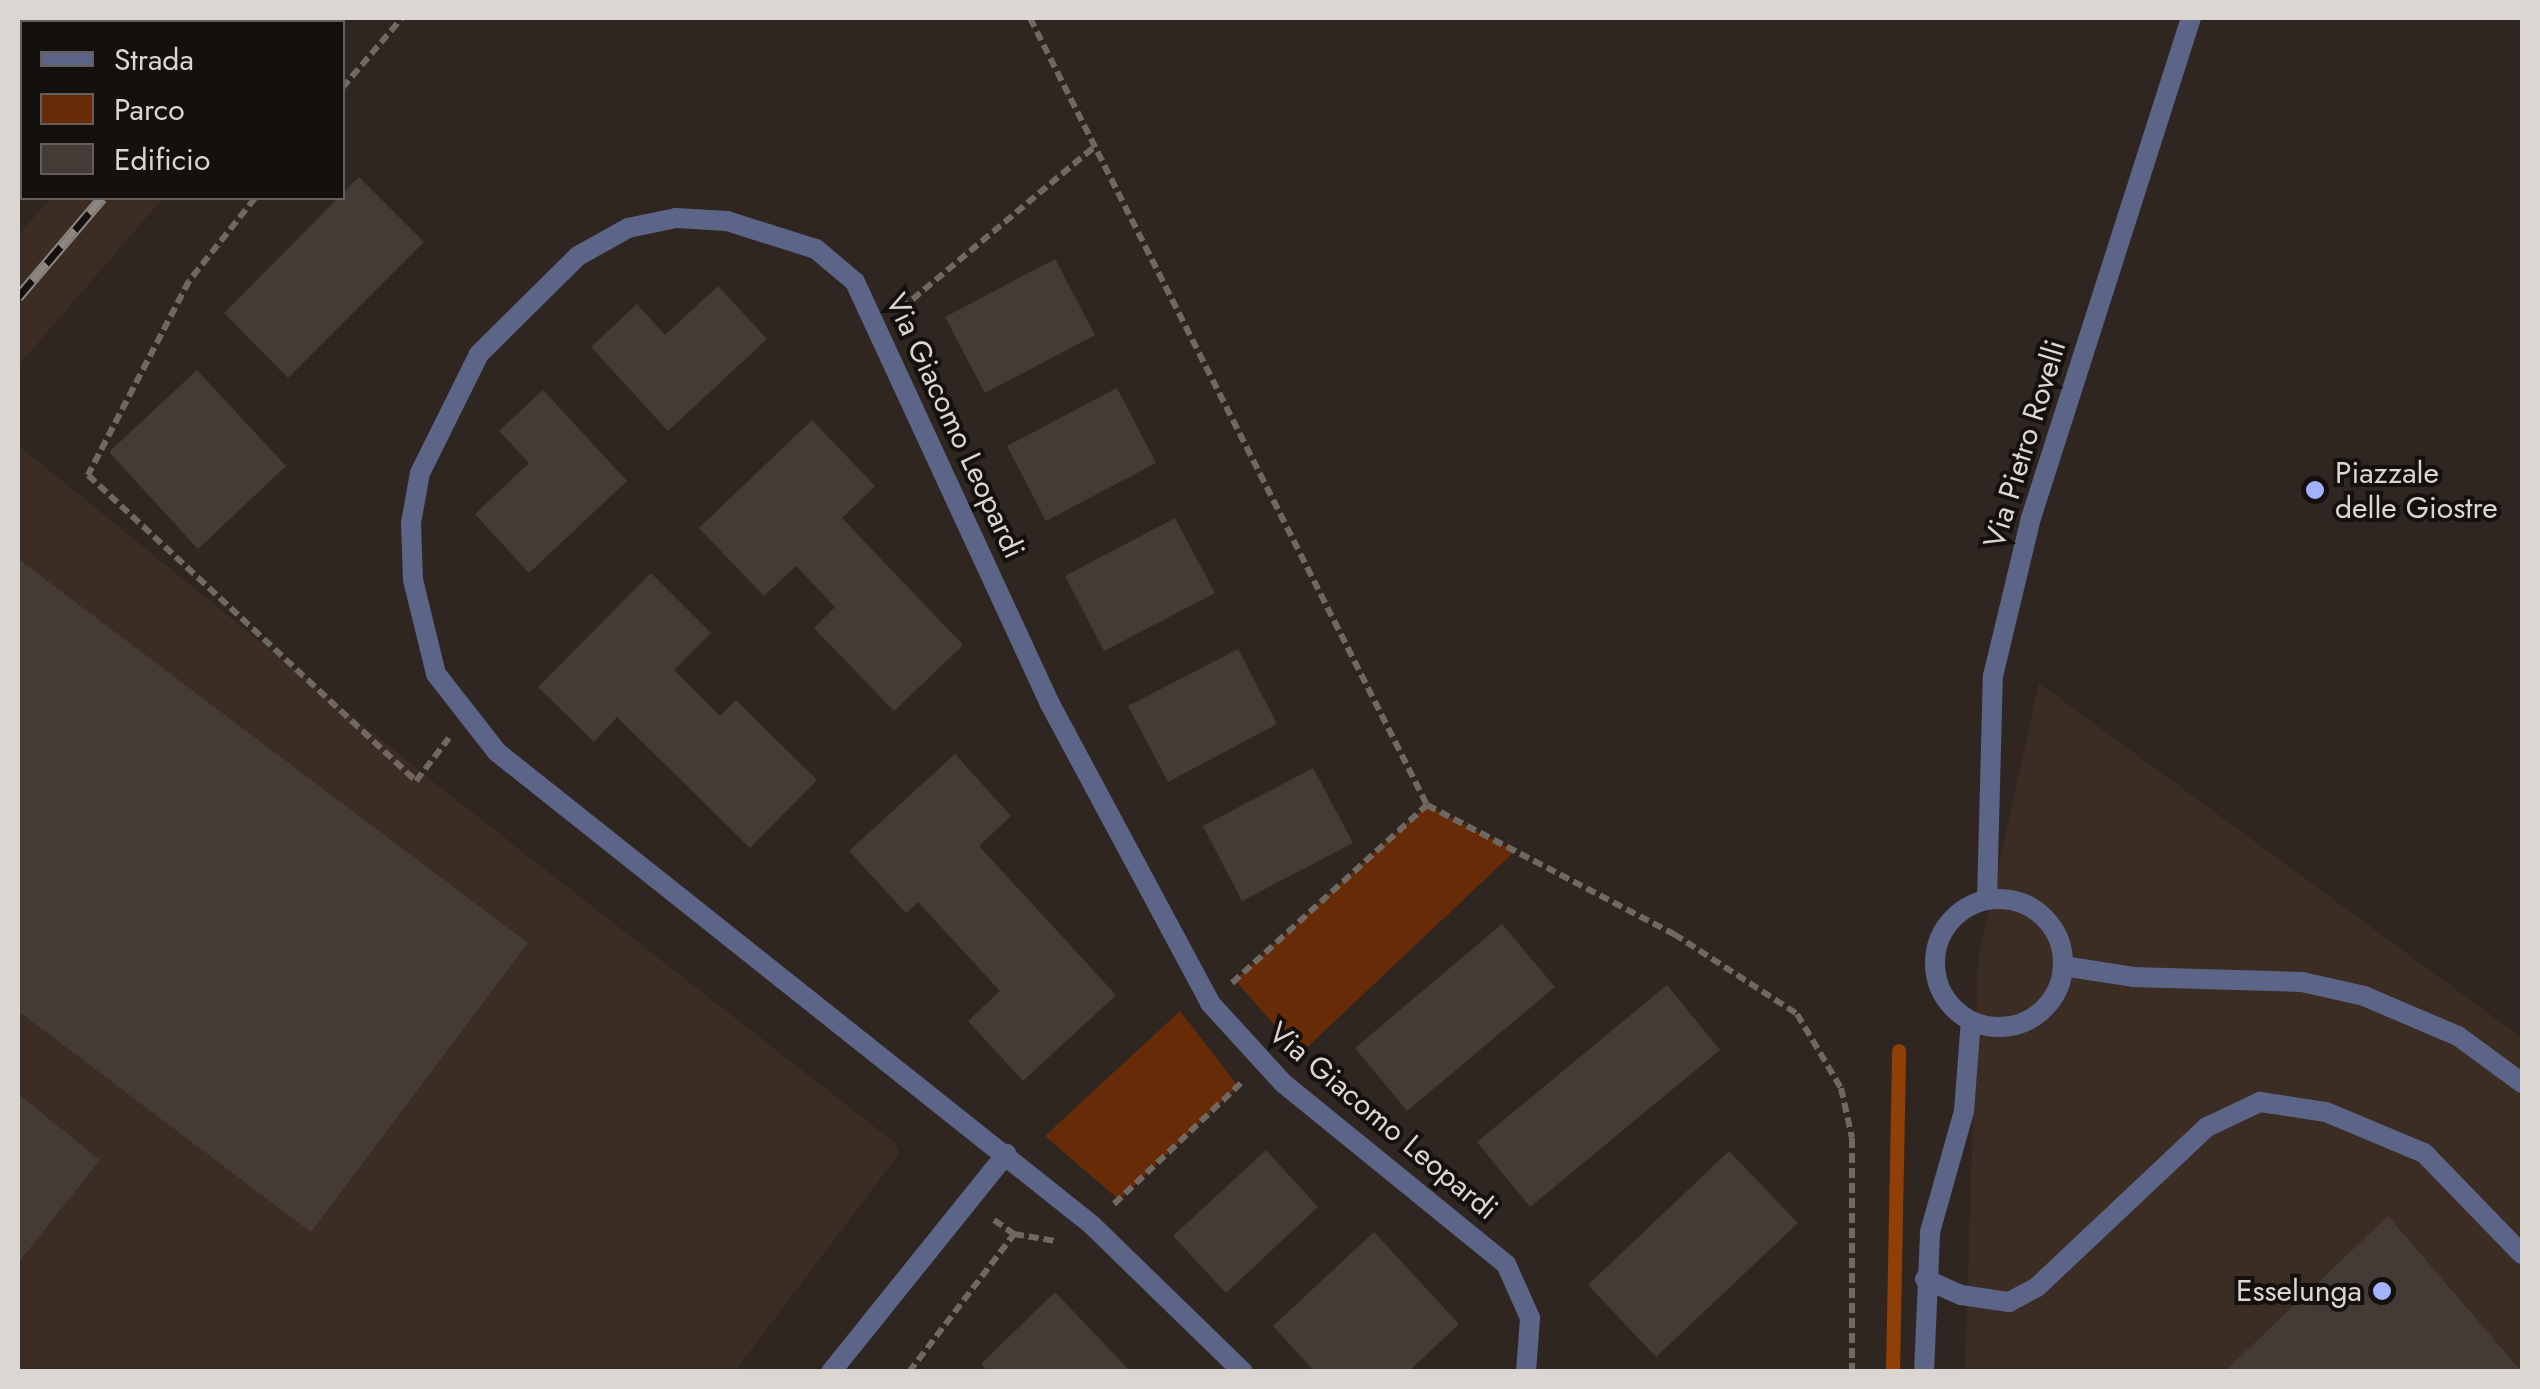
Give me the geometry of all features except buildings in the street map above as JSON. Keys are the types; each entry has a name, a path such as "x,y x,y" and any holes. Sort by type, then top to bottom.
{"street":[{"name":"Via Pietro Rovelli","path":"1987,900 1993,676 2031,518 2191,18"},
{"name":"Via Giacomo Leopardi","path":"1243,1372 1092,1225 497,752 436,674 419,620 411,524 420,473 479,354 578,256 628,228 676,218 774,231 816,249 855,282 879,326 1050,704 1210,1003 1261,1064 1506,1264 1530,1318 1526,1372"},
{"path":"2006,898 2042,914 2062,946 2064,966 2048,1005 2032,1018 2012,1026 1971,1021 1943,994 1935,954 1952,919 1987,900 2006,898"},
{"path":"2064,966 2134,977 2302,982 2364,996 2458,1036 2522,1083"},
{"path":"1924,1372 1925,1279 1940,1186 1964,1110 1971,1021"},
{"path":"1925,1279 1961,1295 2009,1302 2037,1288 2207,1127 2260,1102 2326,1112 2424,1153 2522,1254"},
{"path":"831,1372 1006,1154"}],"path":[{"path":"345,84 402,18"},
{"path":"1030,18 1427,805 1674,934 1797,1014 1842,1088 1852,1138 1852,1372"},
{"path":"879,326 1095,146"},
{"path":"254,200 189,281 88,475 416,782 466,714"},
{"path":"1210,1003 1427,805"},
{"path":"969,1200 1014,1234 1063,1242 1077,1240 1261,1064"},
{"path":"909,1372 1014,1234"}],"shaded area":[{"path":"48,200 161,200 18,366 18,236"},
{"path":"18,445 437,785 895,1143 899,1154 735,1371 18,1371"},
{"path":"2039,683 2522,1038 2522,1371 1965,1372 1978,959"}],"green space":[{"path":"1427,805 1515,851 1300,1054 1235,980"},
{"path":"1180,1011 1238,1086 1119,1200 1045,1136"}],"waterway":[{"path":"1893,1372 1899,1051"}],"railway":[{"path":"18,297 100,200"}],"place":[{"name":"Piazzale delle Giostre","path":"2315,490"},
{"name":"Esselunga","path":"2382,1291"}]}
